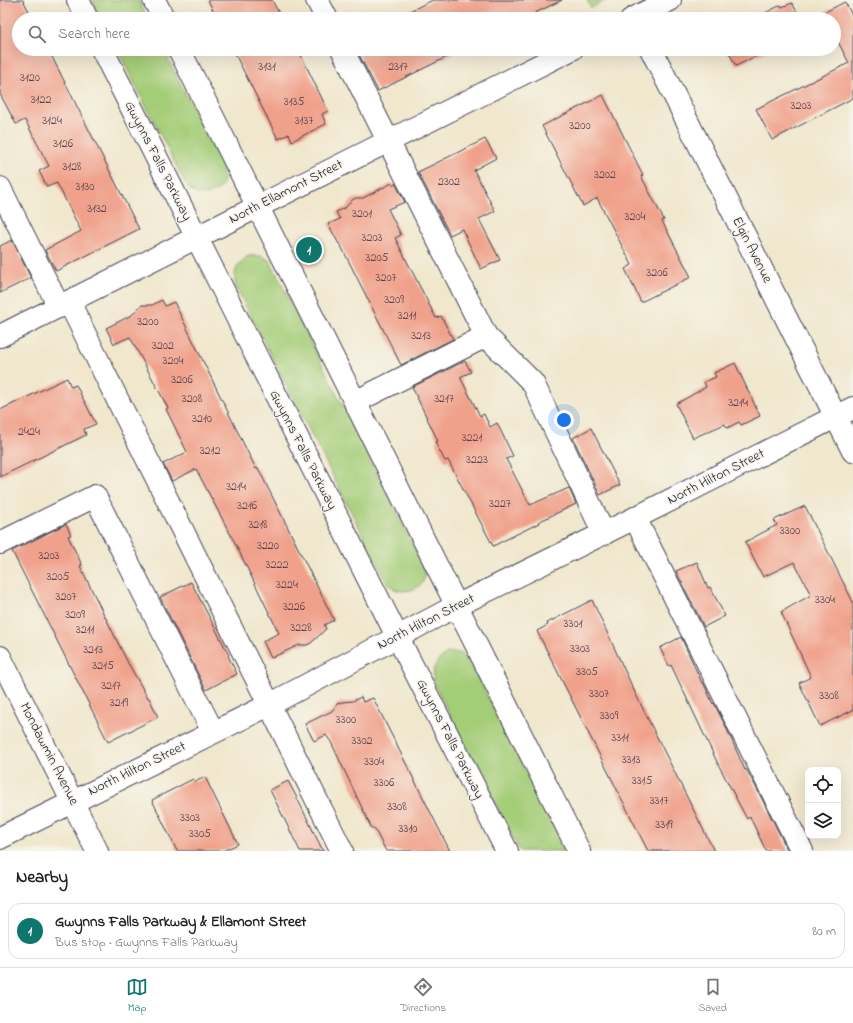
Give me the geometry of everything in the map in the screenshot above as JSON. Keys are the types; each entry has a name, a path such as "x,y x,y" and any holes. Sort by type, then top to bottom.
{"main road":[{"path":"78,0 84,12"},
{"path":"154,0 160,12"},
{"path":"647,12 670,0"},
{"name":"Gwynns Falls Parkway","path":"106,56 397,636 507,851"},
{"path":"183,56 579,851"},
{"path":"346,56 486,336 533,383 604,534"},
{"name":"North Ellamont Street","path":"0,336 558,56"},
{"name":"Elgin Avenue","path":"655,56 844,412 853,451"},
{"path":"0,188 64,304 269,704 342,851"},
{"path":"355,402 486,336"},
{"name":"North Hilton Street","path":"0,838 269,704 456,606 604,534 844,412"},
{"path":"0,543 95,496 213,732"},
{"path":"635,518 802,851"},
{"name":"Mondawmin Avenue","path":"0,657 97,851"}],"green space":[{"path":"92,0 138,0 144,12 98,12"},
{"path":"587,0 606,0 591,8"},
{"path":"121,56 167,56 221,164 224,175 221,187 218,190 213,193 203,195 190,190"},
{"path":"248,256 262,256 270,261 421,561 425,572 424,579 418,587 408,591 398,590 392,587 385,578 236,287 236,270 240,263"},
{"path":"447,653 460,653 468,658 566,851 520,851 434,684 433,674 435,666"}],"building":[{"path":"0,0 23,0 29,12 12,12 12,56 52,56 139,229 56,271 45,250 81,231 57,183 47,187 39,171 49,166 25,120 16,124 0,94"},
{"path":"208,0 272,0 278,12 214,12"},
{"path":"433,0 562,0 537,12 408,12"},
{"path":"845,2 853,17 853,98 772,140 756,109 849,63 841,48 841,12 825,12"},
{"path":"792,3 797,12 767,12 781,5 782,7"},
{"path":"236,56 301,56 328,111 322,114 326,124 292,141 289,134 278,139"},
{"path":"360,56 449,56 378,91"},
{"path":"731,56 756,56 736,66"},
{"path":"603,95 643,175 641,176 664,220 662,221 691,277 641,302 625,269 632,265 597,198 583,206 542,126"},
{"path":"485,139 496,158 474,170 495,211 479,219 500,260 481,269 462,229 450,235 418,172"},
{"path":"392,183 393,185 395,183 405,202 388,209 401,235 395,238 436,318 441,316 453,339 401,365 340,244 328,224 340,219 336,212 346,207 352,200 356,198 363,198"},
{"path":"12,240 31,278 0,293 0,246"},
{"path":"162,300 165,306 174,302 256,469 258,468 334,620 324,625 326,629 307,645 299,645 271,658 263,641 279,633 235,543 196,469 172,481 163,464 187,452 166,409 168,408 130,337 114,344 106,328 132,315 142,305 152,305"},
{"path":"465,361 471,372 460,377 480,416 484,414 490,427 497,423 513,456 506,459 530,505 569,488 576,504 493,546 448,460 445,461 435,442 438,441 412,387"},
{"path":"735,363 760,416 741,425 739,422 727,428 725,424 693,438 676,404 706,387 704,382 716,377 714,373"},
{"path":"67,378 71,387 76,385 96,424 84,429 86,435 0,477 0,410"},
{"path":"591,428 620,485 600,495 573,438"},
{"path":"805,506 853,602 853,710 820,726 799,683 811,677 781,612 811,595 794,562 763,577 745,542 777,525 774,520"},
{"path":"66,524 71,535 68,536 82,565 80,566 128,663 149,698 158,717 108,742 12,551"},
{"path":"697,562 708,588 710,587 725,616 704,627 676,571"},
{"path":"191,582 229,655 228,656 237,674 206,690 160,597"},
{"path":"592,600 638,699 714,851 648,851 537,631 548,625 547,623"},
{"path":"681,637 702,683 703,682 725,725 745,770 746,769 755,785 788,851 766,851 750,817 747,819 718,764 671,665 669,666 660,648"},
{"path":"361,697 363,702 373,698 450,851 386,851 374,828 372,829 331,742 326,735 314,741 305,724 332,711 337,704 353,701"},
{"path":"205,777 238,844 223,851 177,851 152,800 193,779 195,782"},
{"path":"288,781 323,851 300,851 270,790"}],"place":[{"name":"Gwynns Falls Parkway & Ellamont Street","path":"309,250"}]}
